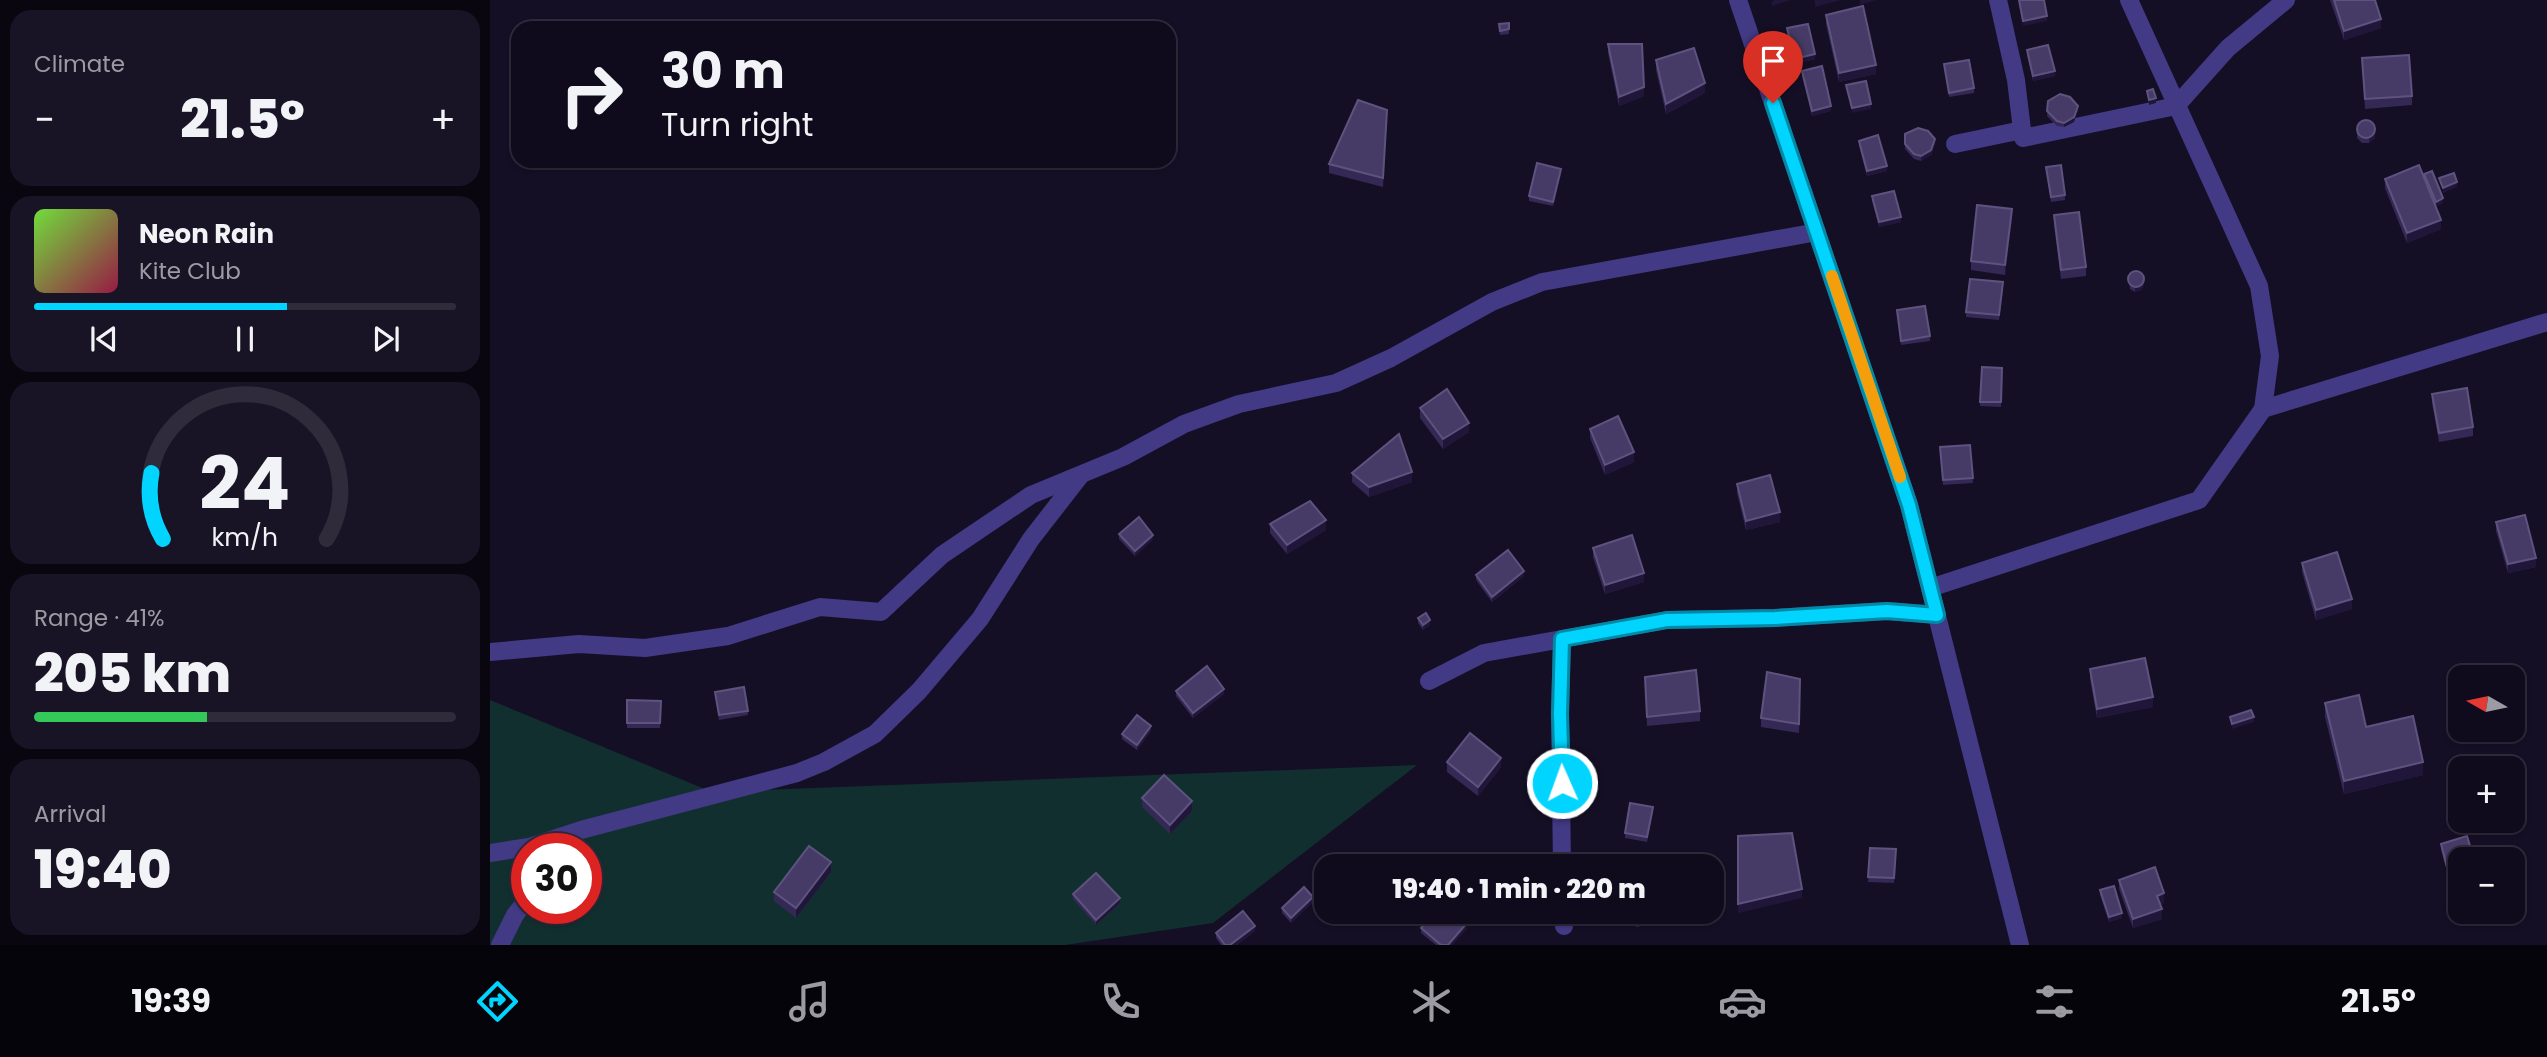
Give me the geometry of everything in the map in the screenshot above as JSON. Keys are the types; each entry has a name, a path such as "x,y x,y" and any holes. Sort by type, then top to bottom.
{"street":[{"path":"1738,0 1909,505 2020,945"},
{"path":"1998,0 2016,80 2023,138 2176,106 2228,48 2286,0"},
{"path":"1930,588 2199,500 2263,409 2270,356 2259,286 2129,0"},
{"path":"1955,144 2022,130"},
{"path":"490,652 579,644 645,648 728,635 820,607 881,612 942,555 1031,495 1123,457 1184,424 1239,404 1336,383 1391,358 1492,302 1542,282 1817,232"},
{"path":"2263,409 2547,322"},
{"path":"490,853 529,847 581,830 797,773 824,762 875,734 919,691 980,619 1031,539 1083,474"},
{"path":"1429,681 1484,653 1667,620 1775,618 1887,611 1937,615"},
{"path":"1562,639 1562,854"},
{"path":"500,945 511,923"}],"green space":[{"path":"490,700 712,792 1417,765 1213,923 1065,945 490,945"}],"building":[{"path":"2019,0 2044,0 2047,16 2023,21"},
{"path":"2334,0 2375,0 2381,19 2344,31"},
{"path":"1863,6 1876,65 1839,73 1826,15"},
{"path":"1509,23 1509,29 1500,31 1499,24"},
{"path":"1808,24 1815,54 1794,59 1787,28"},
{"path":"1608,44 1642,44 1644,87 1619,97"},
{"path":"2048,45 2055,71 2033,76 2027,50"},
{"path":"1694,48 1705,83 1666,104 1656,60"},
{"path":"2409,55 2412,96 2365,99 2362,58"},
{"path":"1969,60 1974,88 1949,93 1944,64"},
{"path":"1822,66 1831,106 1812,111 1802,71"},
{"path":"1866,81 1871,104 1852,108 1846,85"},
{"path":"2153,89 2156,98 2149,100 2147,91"},
{"path":"2060,94 2070,97 2078,106 2074,117 2064,123 2057,121 2047,111 2048,101"},
{"path":"1358,100 1387,110 1383,178 1329,164"},
{"path":"2362,120 2370,120 2375,129 2373,136 2362,138 2357,133 2357,125"},
{"path":"1918,128 1928,131 1935,139 1931,150 1921,156 1914,154 1905,144 1905,134"},
{"path":"1878,135 1887,166 1867,171 1859,141"},
{"path":"1537,163 1561,169 1553,202 1529,196"},
{"path":"2061,165 2065,195 2051,197 2046,167"},
{"path":"2419,165 2441,220 2407,233 2385,179"},
{"path":"2432,171 2443,198 2436,202 2424,174"},
{"path":"2454,173 2457,182 2443,188 2439,178"},
{"path":"1894,191 1901,217 1879,222 1872,196"},
{"path":"1977,205 2012,209 2005,265 1971,261"},
{"path":"2079,212 2086,267 2061,270 2054,215"},
{"path":"2136,271 2144,279 2136,287 2128,279"},
{"path":"1970,279 2003,282 1999,315 1966,312"},
{"path":"1925,306 1930,336 1901,341 1897,310"},
{"path":"1982,367 2002,368 2001,402 1980,402"},
{"path":"2467,388 2473,427 2439,433 2432,394"},
{"path":"1447,389 1469,423 1443,439 1420,408"},
{"path":"1618,416 1634,452 1605,465 1590,429"},
{"path":"1399,434 1412,472 1369,487 1352,473"},
{"path":"1970,445 1973,478 1943,480 1940,447"},
{"path":"1770,475 1780,512 1746,521 1737,484"},
{"path":"1310,501 1326,520 1287,545 1270,524"},
{"path":"2525,515 2536,558 2508,564 2496,522"},
{"path":"1139,517 1153,535 1135,551 1119,534"},
{"path":"1632,535 1644,573 1605,585 1593,548"},
{"path":"1508,550 1524,571 1492,597 1476,575"},
{"path":"2337,552 2352,599 2316,610 2302,563"},
{"path":"1426,613 1430,620 1423,625 1418,618"},
{"path":"2145,658 2153,697 2097,709 2090,669"},
{"path":"1207,666 1224,689 1193,713 1176,691"},
{"path":"1696,670 1700,711 1647,717 1645,677"},
{"path":"1767,672 1800,679 1799,724 1761,718"},
{"path":"744,687 748,711 719,715 715,692"},
{"path":"2359,695 2366,727 2413,716 2423,762 2344,781 2325,703"},
{"path":"627,700 661,701 660,723 627,723"},
{"path":"2251,710 2254,717 2232,724 2230,717"},
{"path":"1137,715 1151,726 1137,745 1122,734"},
{"path":"1470,733 1501,758 1478,787 1447,762"},
{"path":"1164,775 1192,801 1170,825 1142,798"},
{"path":"1630,803 1653,807 1647,837 1625,833"},
{"path":"1792,833 1802,889 1738,904 1738,836"},
{"path":"2467,836 2470,847 2448,847 2448,871 2441,844"},
{"path":"809,846 831,862 796,908 774,892"},
{"path":"1870,848 1896,849 1894,878 1868,877"},
{"path":"2155,867 2164,893 2157,896 2162,909 2133,919 2119,880"},
{"path":"1096,873 1120,898 1096,920 1073,894"},
{"path":"2114,886 2122,913 2109,917 2100,890"},
{"path":"1304,887 1313,897 1291,918 1282,908"},
{"path":"1243,911 1255,926 1230,945 1225,945 1216,933"},
{"path":"1424,924 1466,924 1448,945 1441,945 1421,928"}],"slow traffic":[{"path":"1832,276 1900,477"}],"route":[{"path":"1562,783 1562,639 1667,620 1775,618 1887,611 1937,615 1909,505 1773,103"}]}
